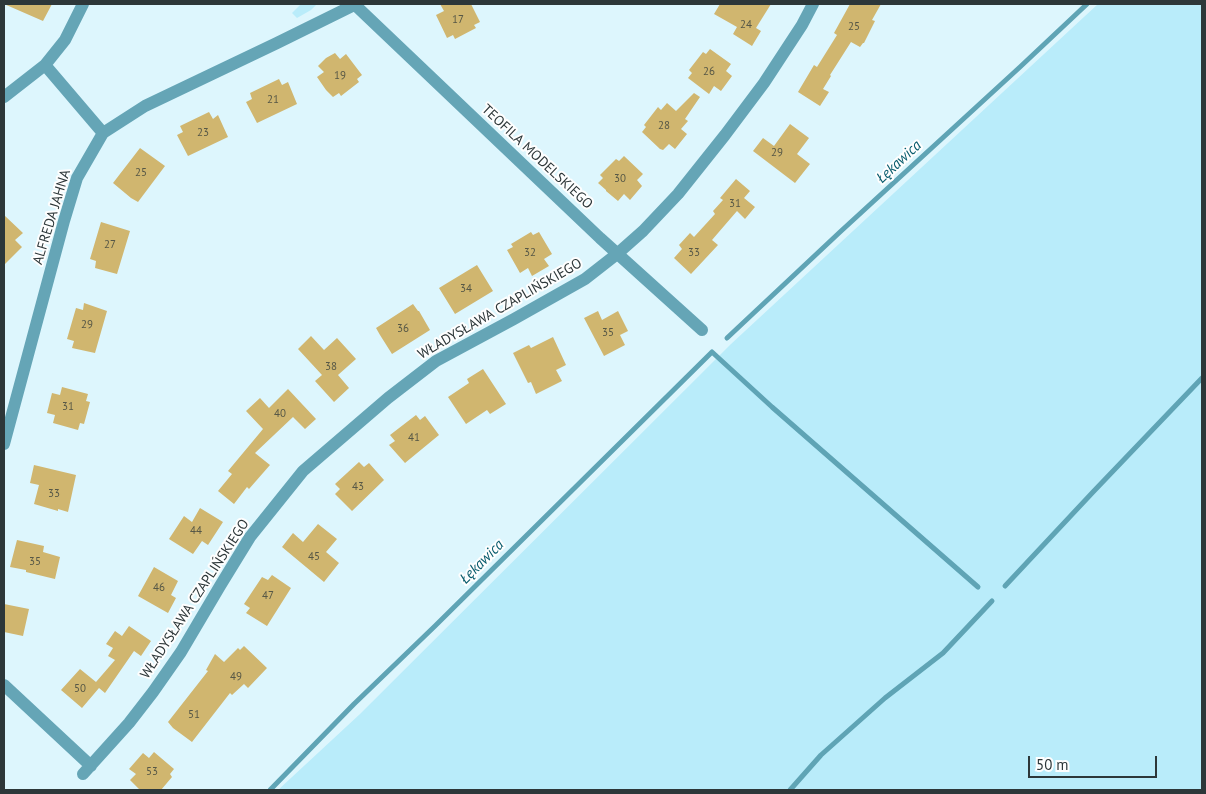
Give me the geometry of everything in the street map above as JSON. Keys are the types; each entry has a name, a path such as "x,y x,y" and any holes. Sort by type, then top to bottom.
{"street":[{"path":"4,97 45,66 65,40 83,4"},
{"name":"TEOFILA MODELSKIEGO","path":"355,4 617,254 702,330"},
{"name":"ALFREDA JAHNA","path":"4,444 77,178 103,133 145,106 355,4"},
{"name":"WŁADYSŁAWA CZAPLIŃSKIEGO","path":"4,685 87,770 129,723 153,692 181,652 250,537 303,471 388,398 436,361 514,320 585,279 617,254 678,194 719,143 764,83 802,25 813,4"},
{"path":"45,66 103,133"}],"shaded area":[{"path":"301,4 317,4 297,18 292,13"},
{"path":"1098,4 1202,4 1202,790 278,790 360,714 731,344"}],"building":[{"path":"4,4 52,4 43,21"},
{"path":"440,4 471,4 480,22 474,25 476,28 455,39 453,35 447,38 436,15 444,11"},
{"path":"720,4 771,4 756,28 761,31 752,46 733,34 737,27 714,14"},
{"path":"850,4 881,4 872,20 875,21 864,43 860,47 851,42 830,75 823,89 829,92 820,106 798,92 814,65 817,67 837,35 834,33"},
{"path":"710,49 731,64 726,71 732,76 721,91 714,86 709,94 688,78 692,73 689,70 703,52 706,54"},
{"path":"335,53 340,59 346,54 362,75 357,79 359,82 341,96 339,93 333,97 317,77 324,72 318,66"},
{"path":"279,79 282,85 288,82 297,104 257,123 246,102 252,99 250,93"},
{"path":"694,93 700,97 685,119 688,121 681,129 687,134 675,149 669,144 663,150 660,149 642,132 646,127 644,125 658,107 661,110 667,103 676,111"},
{"path":"209,112 213,119 218,115 228,137 188,156 177,135 183,132 180,126"},
{"path":"790,124 809,138 797,154 810,164 795,183 753,151 763,138 774,146"},
{"path":"140,148 165,166 138,202 113,183"},
{"path":"624,156 643,174 637,180 642,186 630,200 624,194 618,201 598,183 603,178 600,175 616,159 619,161"},
{"path":"736,179 750,191 744,198 755,207 745,219 737,211 712,240 718,245 691,274 674,258 682,249 679,245 690,233 694,237 715,214 713,211 723,200 720,198"},
{"path":"4,215 23,233 15,240 22,247 4,265"},
{"path":"101,222 130,231 117,274 95,268 96,261 90,259"},
{"path":"531,232 533,235 539,232 552,254 544,259 549,266 532,276 528,268 520,273 507,250 513,247 511,244"},
{"path":"477,265 493,291 455,314 439,288"},
{"path":"84,303 107,311 95,353 72,348 74,341 67,339 76,308 83,310"},
{"path":"413,304 430,330 392,354 376,328"},
{"path":"598,311 602,320 618,311 628,331 620,335 625,345 604,356 584,318"},
{"path":"311,336 324,350 337,338 356,359 338,375 349,388 334,402 315,381 322,375 298,349"},
{"path":"553,337 566,365 556,370 562,381 536,394 531,382 528,383 513,353 529,345 531,348"},
{"path":"483,369 506,404 490,414 487,410 466,424 448,397 469,383 467,379"},
{"path":"62,387 88,394 86,401 90,402 84,424 80,423 78,430 53,423 55,415 47,413 52,393 60,395"},
{"path":"288,389 316,419 305,429 293,417 255,453 270,465 249,489 247,487 234,504 218,491 232,474 228,471 263,429 246,411 260,398 269,408"},
{"path":"416,415 420,420 425,416 439,435 405,463 389,445 395,441 390,435"},
{"path":"359,462 364,467 369,463 384,480 352,511 335,494 340,489 335,484"},
{"path":"34,465 76,475 68,512 34,504 39,485 30,483"},
{"path":"200,508 223,522 208,545 202,541 193,554 169,539 184,516 192,522"},
{"path":"318,524 337,539 326,552 339,563 324,582 282,547 293,533 303,542"},
{"path":"17,540 44,546 43,552 60,557 55,579 10,567"},
{"path":"154,567 178,581 171,595 176,598 168,613 138,596"},
{"path":"272,575 291,588 267,626 246,613 250,608 244,604 262,577 268,580"},
{"path":"4,604 29,609 23,636 4,632"},
{"path":"129,626 151,641 141,656 134,651 105,693 99,688 82,708 61,690 80,669 96,682 115,660 108,656 113,648 106,644 115,631 122,636"},
{"path":"244,646 267,668 248,688 244,684 232,695 230,693 192,742 168,722 208,671 206,670 215,654 224,662 238,648 240,650"},
{"path":"154,752 174,769 170,774 172,777 161,790 140,790 130,780 136,774 129,769 143,753 149,758"}],"waterway":[{"name":"Łękawica","path":"727,338 1087,4"},
{"name":"Łękawica","path":"270,790 354,704 712,352 978,587"},
{"path":"1005,586 1202,378"},
{"path":"790,790 821,755 885,698 943,653 992,601"}]}
